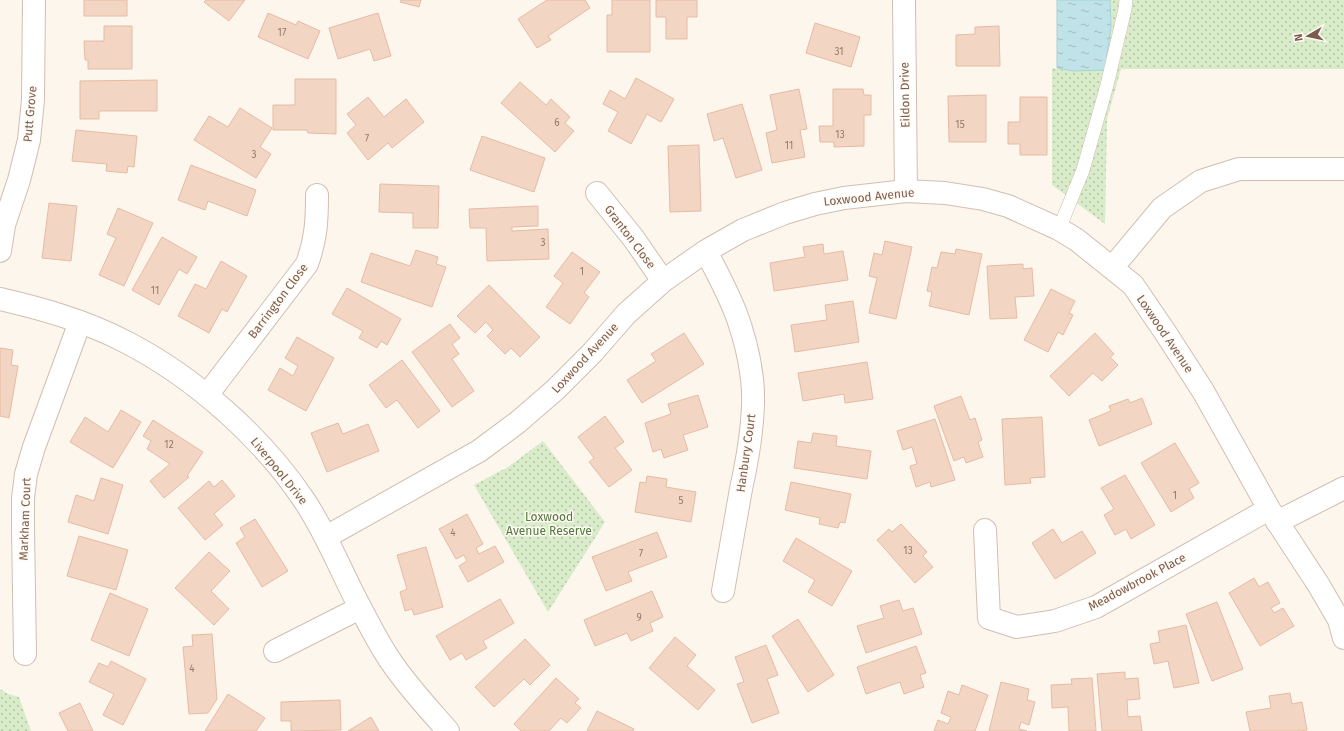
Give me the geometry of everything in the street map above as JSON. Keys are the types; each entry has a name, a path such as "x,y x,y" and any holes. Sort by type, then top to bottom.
{"street":[{"name":"Putt Grove","path":"0,251 2,229 19,180 28,140 33,93 34,0"},
{"name":"Eildon Drive","path":"904,0 906,191"},
{"path":"1112,268 1162,208 1201,181 1238,169 1344,169"},
{"name":"Loxwood Avenue","path":"326,537 479,451 518,422 556,390 594,352 626,314 663,281 706,251 744,230 785,213 815,204 844,198 906,191 945,193 983,199 1008,206 1059,230 1077,240 1132,285 1203,390 1273,515 1318,584 1339,620 1344,638"},
{"name":"Granton Close","path":"597,193 634,239 663,281"},
{"name":"Barrington Close","path":"207,395 307,264 313,248 316,228 317,195"},
{"name":"Hanbury Court","path":"706,251 731,301 740,324 748,357 753,404 751,434 747,459 722,590"},
{"name":"Liverpool Drive","path":"0,299 35,307 80,322 125,341 163,362 207,395 264,449 304,500 326,537 360,608 392,663 448,731"},
{"name":"Markham Court","path":"25,654 23,498 26,474 34,447 80,322"},
{"path":"1273,515 1344,488"},
{"name":"Meadowbrook Place","path":"985,530 989,618 1017,627 1055,621 1096,607 1273,515"},
{"path":"275,651 360,608"}],"lane":[{"path":"1059,230 1083,170 1107,85 1126,0"}],"green space":[{"path":"1110,0 1344,0 1344,69 1121,69 1107,119 1105,224 1052,185 1052,68 1073,71 1111,26"},
{"name":"Loxwood Avenue Reserve","path":"543,441 605,522 548,612 474,485 508,467"},
{"path":"0,689 8,694 19,697 31,731 0,731"}],"water":[{"path":"1057,0 1110,0 1111,26 1105,70 1073,71 1057,68"}],"building":[{"path":"84,0 127,0 127,16 84,16"},
{"path":"206,0 245,0 229,21 204,2"},
{"path":"401,0 421,0 419,7 400,2"},
{"path":"547,0 585,0 590,8 548,36 551,40 537,48 518,19"},
{"path":"612,0 650,0 650,52 607,52 607,15 612,15"},
{"path":"656,0 697,0 697,17 687,17 687,39 666,39 666,17 656,17"},
{"path":"268,13 296,25 298,21 320,31 308,59 258,37"},
{"path":"378,13 391,56 374,61 370,49 338,59 329,28"},
{"path":"815,23 860,37 851,67 806,53"},
{"path":"104,26 132,26 132,69 88,69 88,60 85,60 84,41 104,41"},
{"path":"999,26 1000,66 956,66 956,35 975,34 975,27"},
{"path":"636,78 674,99 661,122 647,114 631,144 608,131 618,112 603,104 610,90 625,99"},
{"path":"295,79 336,79 336,134 308,133 307,130 273,130 273,105 295,105"},
{"path":"157,80 157,111 99,111 99,119 80,119 80,81"},
{"path":"520,82 546,105 551,99 570,117 565,123 574,131 555,152 501,103"},
{"path":"799,89 807,129 800,130 805,157 772,163 766,133 777,130 770,95"},
{"path":"833,89 863,89 864,95 871,95 871,115 864,115 864,146 834,147 834,142 820,142 819,126 833,126"},
{"path":"986,95 986,142 949,142 948,96"},
{"path":"368,97 384,117 406,99 424,122 392,148 388,143 368,160 347,133 356,125 347,114"},
{"path":"1020,97 1047,97 1047,155 1020,155 1020,144 1008,144 1008,122 1020,122"},
{"path":"742,104 762,170 736,178 723,138 714,141 707,114"},
{"path":"240,108 272,128 260,147 271,154 256,178 194,140 209,116 228,127"},
{"path":"76,130 137,136 134,167 128,166 127,173 106,171 107,164 72,161"},
{"path":"482,136 545,158 534,192 470,170"},
{"path":"699,145 701,211 670,212 668,146"},
{"path":"191,165 256,190 247,216 208,201 205,210 178,200"},
{"path":"380,184 439,186 438,228 413,228 413,213 379,212"},
{"path":"49,203 77,206 71,261 42,258"},
{"path":"538,206 538,226 512,227 512,231 548,229 549,259 487,261 486,228 470,228 469,209"},
{"path":"118,208 153,223 124,286 99,275 116,238 107,234"},
{"path":"162,237 197,257 187,274 179,269 159,305 132,290"},
{"path":"885,241 912,247 896,319 869,313 877,278 869,276 874,253 882,255"},
{"path":"823,244 824,254 843,251 848,280 774,291 770,263 805,257 803,247"},
{"path":"956,249 982,254 969,315 929,306 932,292 927,291 932,267 937,268 941,252 955,254"},
{"path":"416,250 438,257 436,264 446,267 432,307 361,282 371,253 410,266"},
{"path":"572,252 600,272 584,293 589,297 570,324 546,307 563,283 554,276"},
{"path":"221,261 247,276 227,312 222,309 209,333 178,316 195,284 206,289"},
{"path":"1023,264 1023,269 1032,268 1034,296 1015,297 1017,318 990,319 987,266"},
{"path":"489,285 540,337 520,357 511,348 505,354 487,336 493,330 486,322 475,333 457,316"},
{"path":"347,288 401,319 387,345 381,341 377,348 359,338 363,331 332,314"},
{"path":"1051,289 1075,301 1069,313 1073,315 1063,335 1058,332 1048,352 1024,340"},
{"path":"853,301 859,342 795,352 791,325 827,320 825,305"},
{"path":"450,324 460,338 452,344 459,354 452,359 474,391 452,407 412,352"},
{"path":"684,333 704,364 642,403 627,380 656,361 651,354"},
{"path":"1095,333 1114,354 1110,357 1118,365 1102,381 1093,373 1069,396 1050,376"},
{"path":"297,337 334,358 306,411 268,390 280,368 293,376 298,366 285,358"},
{"path":"0,348 13,350 11,365 18,366 9,418 0,416"},
{"path":"402,360 440,411 418,428 397,400 386,408 369,385"},
{"path":"867,362 873,399 845,403 844,394 803,401 798,373"},
{"path":"698,395 708,427 683,435 688,450 664,458 661,449 653,452 645,423 671,414 668,404"},
{"path":"961,396 970,420 975,418 982,440 978,442 983,457 966,463 964,457 954,461 934,406"},
{"path":"1142,398 1152,424 1099,446 1089,420 1111,411 1109,406 1128,399 1130,403"},
{"path":"121,410 141,422 113,468 70,442 85,417 108,432"},
{"path":"605,416 624,442 615,448 632,470 609,487 589,462 594,458 578,437"},
{"path":"1042,417 1045,477 1030,478 1031,483 1005,485 1002,419"},
{"path":"935,419 955,480 931,487 930,482 916,487 910,466 917,464 912,447 903,450 897,431"},
{"path":"153,420 203,452 187,476 189,477 164,498 150,481 170,464 147,449 151,441 143,436"},
{"path":"338,423 343,434 368,424 379,451 327,472 311,433"},
{"path":"813,433 837,436 836,446 871,451 867,479 794,468 798,441 811,443"},
{"path":"1175,443 1199,483 1189,489 1194,498 1171,512 1141,463"},
{"path":"1125,475 1155,525 1131,539 1126,529 1115,535 1104,515 1114,509 1101,488"},
{"path":"647,476 667,479 666,487 696,492 691,522 635,512 640,482 646,483"},
{"path":"101,478 123,485 108,534 68,522 76,495 94,501"},
{"path":"222,480 235,496 214,514 223,525 205,540 178,508 209,481 214,487"},
{"path":"791,482 851,494 845,523 840,522 838,528 819,524 820,518 785,510"},
{"path":"467,514 483,544 476,548 479,554 495,546 504,562 468,582 459,566 467,561 464,555 456,559 439,529"},
{"path":"255,519 288,571 262,587 236,543 245,537 240,528"},
{"path":"901,524 927,552 923,556 933,567 915,583 877,540 889,529 892,532"},
{"path":"1053,529 1062,543 1082,531 1096,553 1055,579 1032,543"},
{"path":"657,532 667,557 628,572 632,581 606,591 592,557"},
{"path":"79,536 128,550 116,590 67,576"},
{"path":"796,538 852,571 832,606 808,592 815,580 783,561"},
{"path":"426,547 443,607 414,615 412,609 405,611 400,592 407,589 397,555"},
{"path":"209,552 230,571 211,591 229,609 214,625 175,588"},
{"path":"1254,578 1259,587 1268,582 1280,603 1271,608 1274,613 1283,608 1294,626 1260,646 1229,593"},
{"path":"652,591 663,617 650,623 653,631 631,641 627,633 595,646 584,620"},
{"path":"110,593 148,609 129,656 91,640"},
{"path":"500,599 514,623 483,641 487,648 466,660 462,653 450,660 436,636"},
{"path":"899,600 903,611 913,608 922,634 866,653 857,626 884,618 880,606"},
{"path":"1217,602 1243,669 1212,681 1186,614"},
{"path":"798,619 834,675 808,692 772,636"},
{"path":"1186,625 1199,683 1174,688 1168,661 1154,664 1150,644 1160,642 1158,631"},
{"path":"212,634 217,699 208,713 189,714 183,647 193,646 192,635"},
{"path":"675,637 696,655 687,666 715,690 698,710 649,668"},
{"path":"525,639 550,665 530,685 524,679 494,707 475,687"},
{"path":"766,645 778,675 767,679 779,713 752,723 737,684 744,682 735,657"},
{"path":"916,646 926,673 920,675 924,687 904,694 900,682 866,694 857,667"},
{"path":"111,661 146,679 123,725 103,715 114,694 89,682 99,663 108,667"},
{"path":"1125,672 1125,679 1138,678 1140,699 1127,700 1128,717 1140,716 1142,731 1102,731 1097,674"},
{"path":"556,678 579,699 575,703 581,708 567,723 561,718 549,731 521,731 514,724"},
{"path":"1092,678 1096,731 1069,731 1068,707 1052,708 1051,685 1072,684 1071,679"},
{"path":"1001,682 1029,689 1027,700 1035,702 1029,725 1021,722 1019,729 1027,731 989,731"},
{"path":"962,685 988,695 975,731 934,731 938,720 948,724 951,717 941,713 948,691 959,695"},
{"path":"1290,693 1292,704 1302,702 1307,730 1250,731 1246,712 1271,708 1269,696"},
{"path":"228,694 265,718 256,731 205,731"},
{"path":"340,700 341,730 291,731 291,721 281,721 281,702"},
{"path":"80,703 93,731 68,731 59,713"},
{"path":"597,711 634,729 633,731 587,731"},
{"path":"371,717 379,731 348,731"}]}
